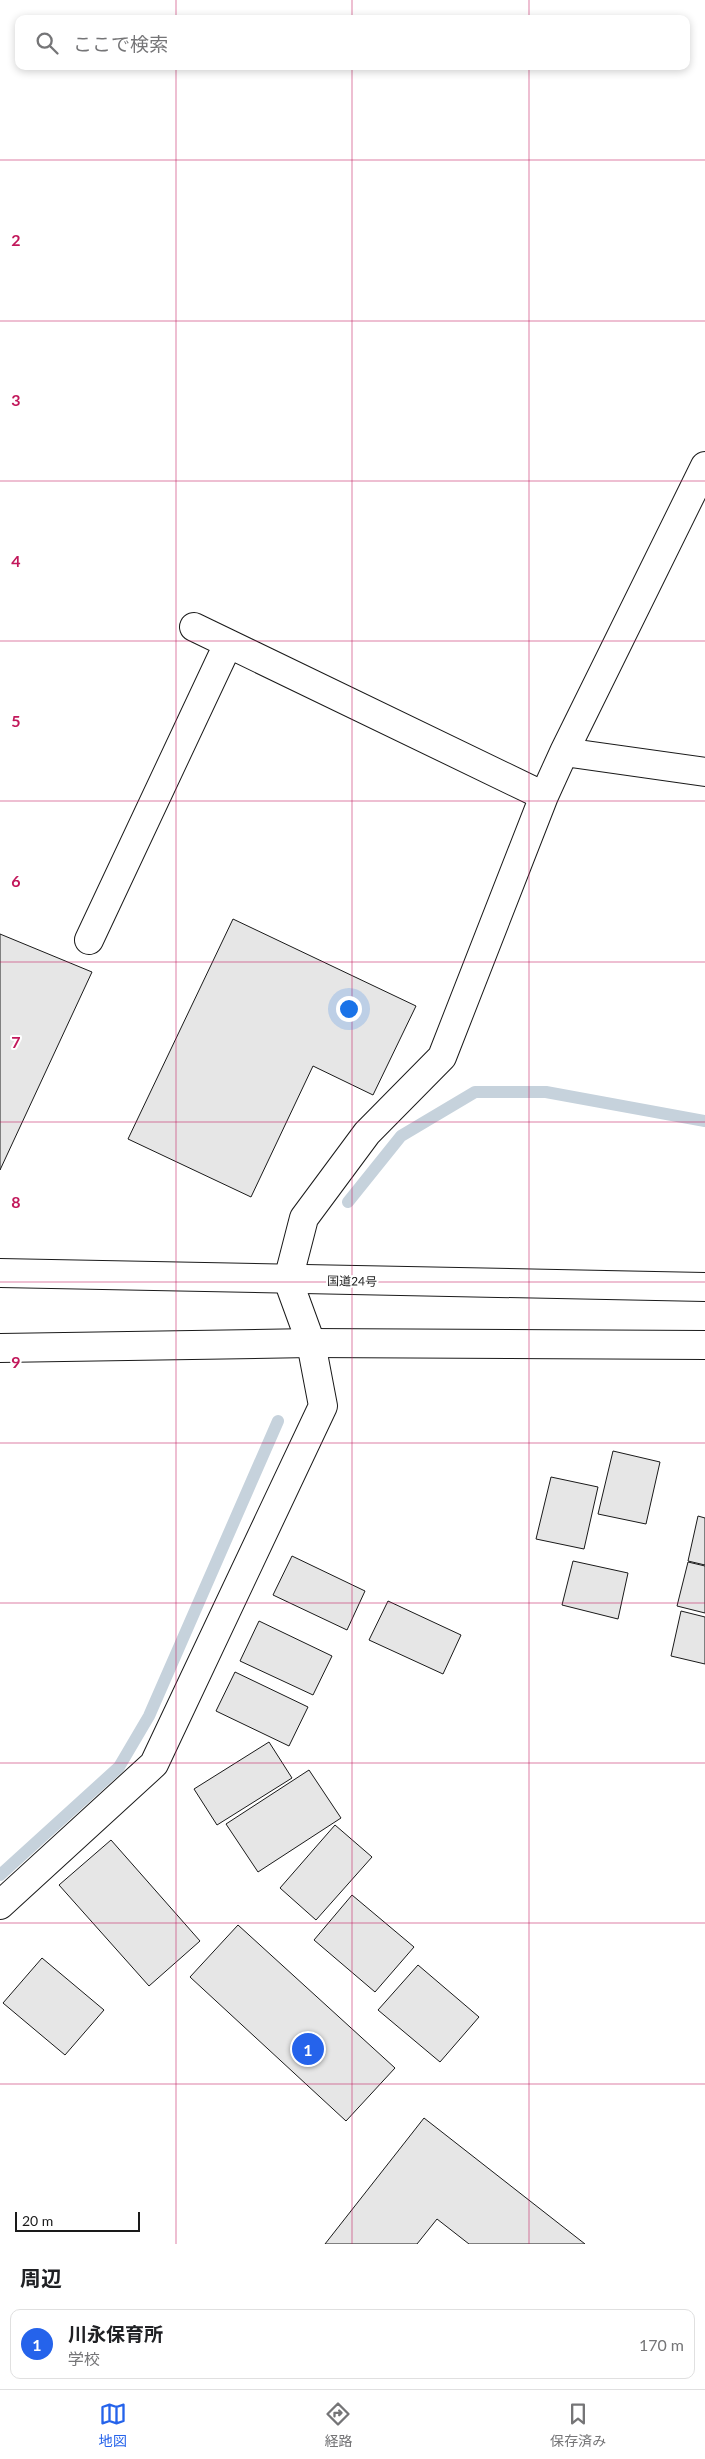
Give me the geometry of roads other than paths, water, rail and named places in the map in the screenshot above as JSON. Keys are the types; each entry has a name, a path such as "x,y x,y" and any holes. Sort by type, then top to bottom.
{"main road":[{"path":"0,1905 154,1764 323,1406 311,1343 288,1280 304,1218 368,1133 442,1058 544,796 705,466"},
{"path":"194,627 544,796"},
{"path":"89,940 228,644"},
{"path":"564,752 705,772"},
{"name":"国道24号","path":"0,1273 705,1288"},
{"path":"0,1348 311,1343 705,1345"}],"waterway":[{"path":"348,1202 401,1136 475,1092 546,1092 705,1121"},
{"path":"0,1875 119,1767 149,1716 278,1421"}],"place":[{"name":"川永保育所","path":"308,2049"}]}
